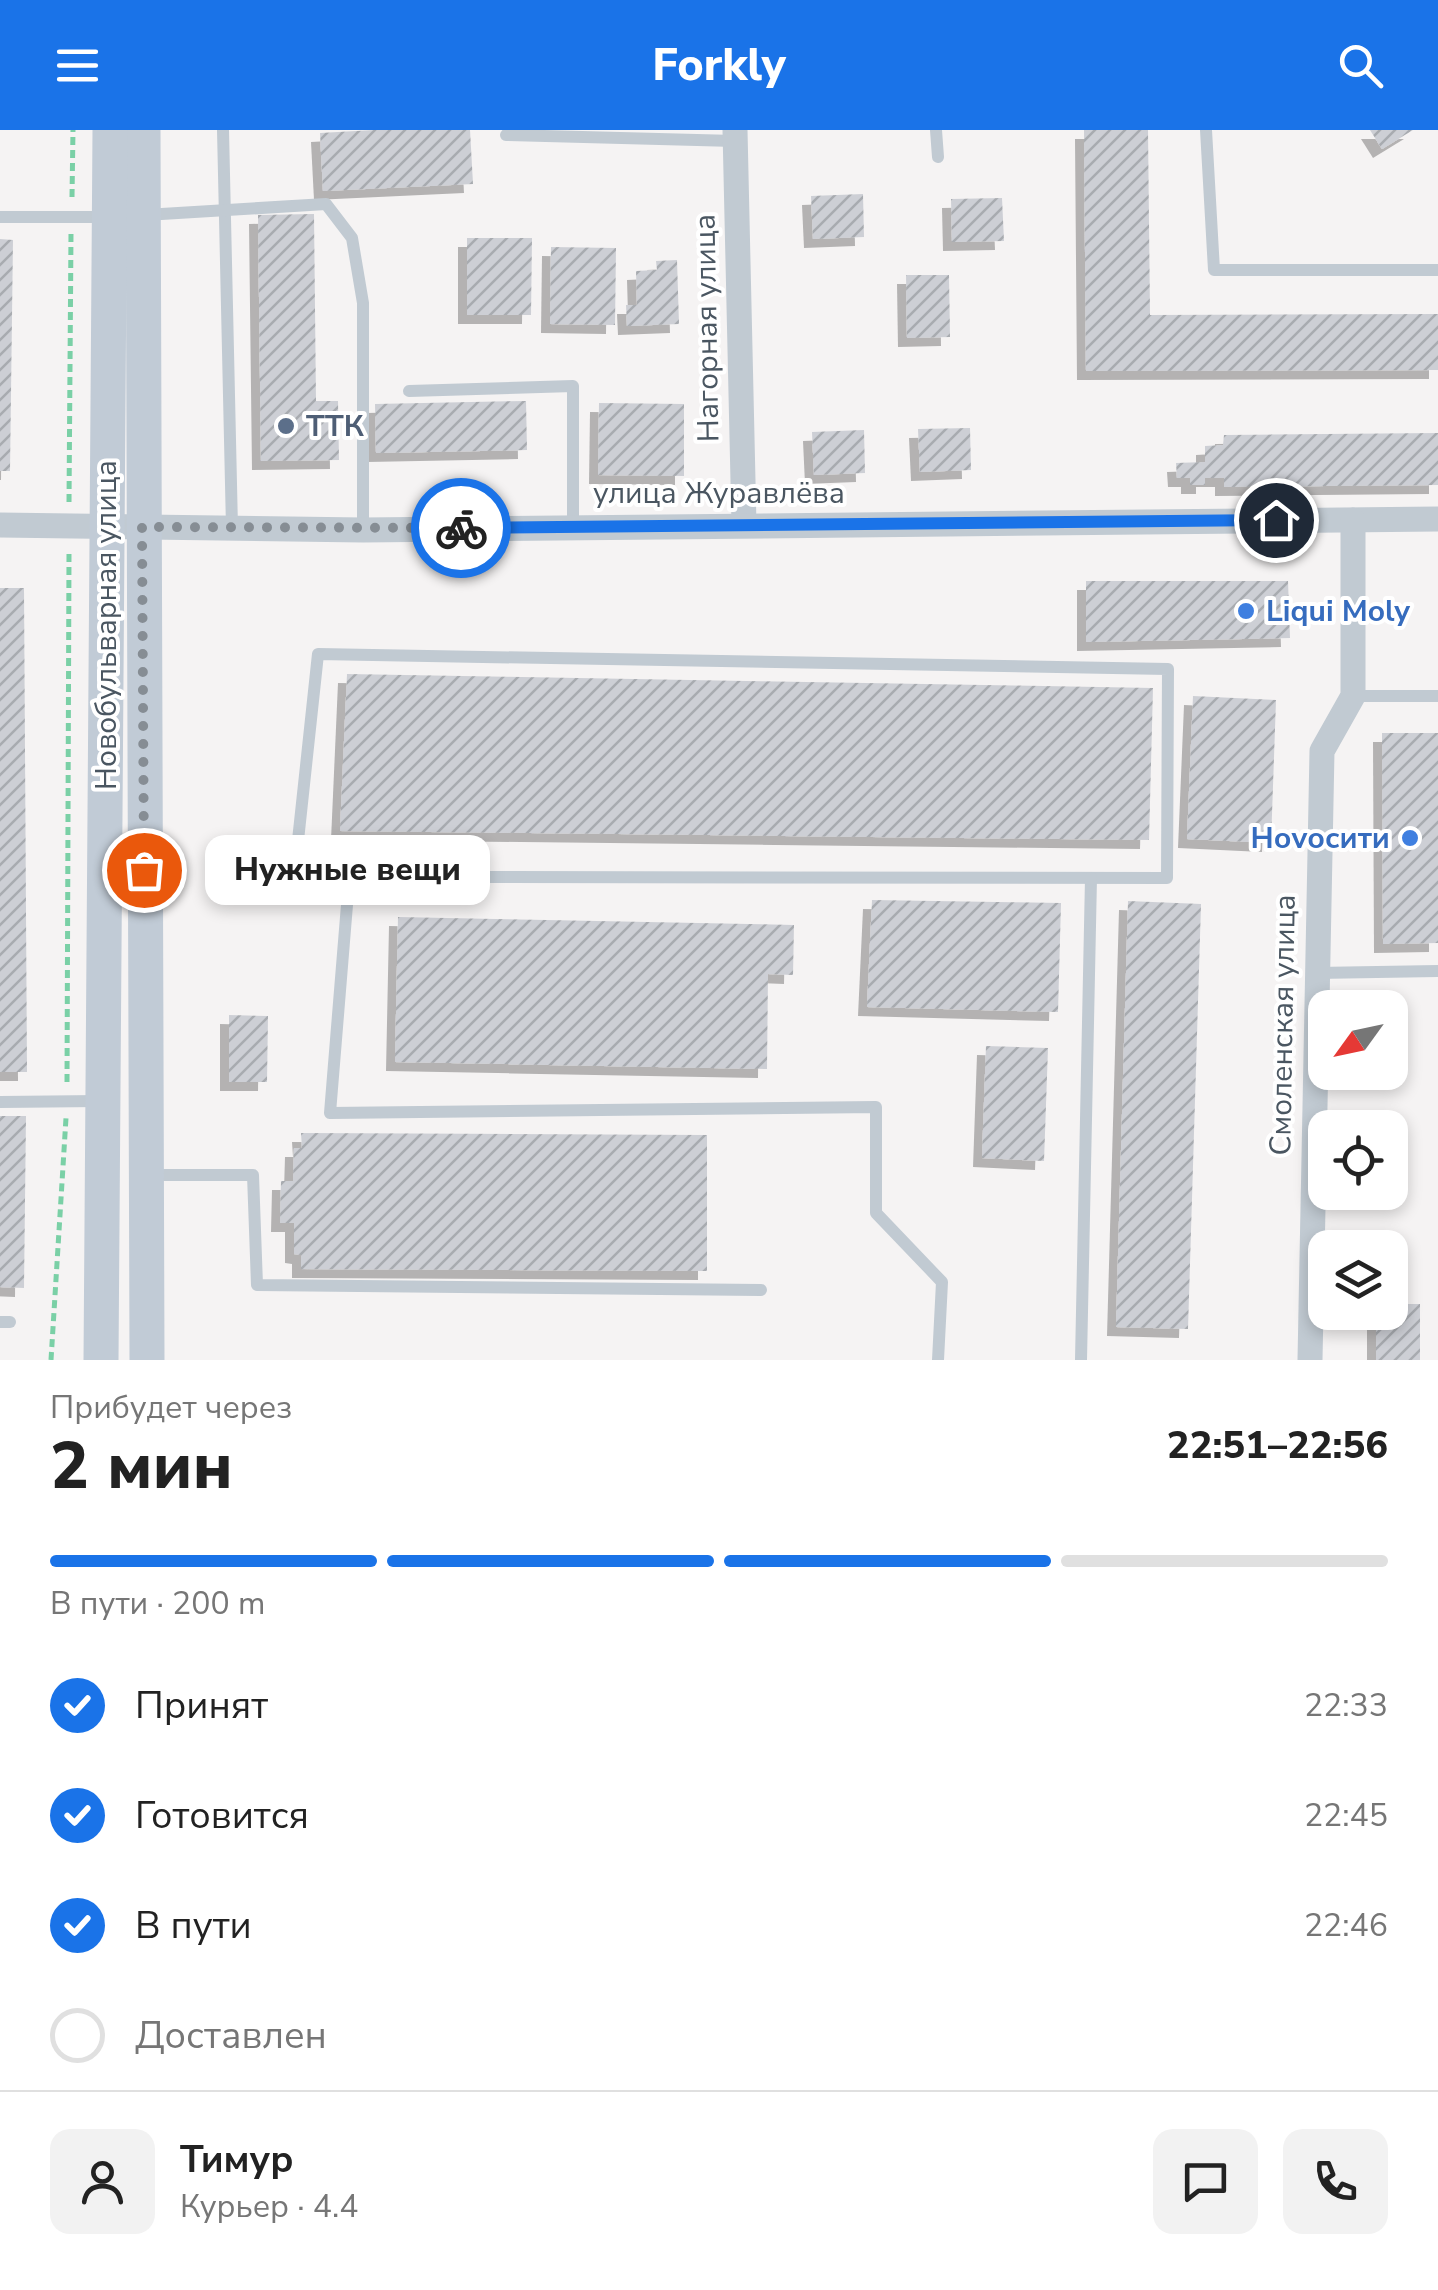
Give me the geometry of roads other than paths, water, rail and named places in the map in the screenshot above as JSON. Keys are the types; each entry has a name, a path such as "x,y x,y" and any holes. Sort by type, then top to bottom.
{"main road":[{"name":"Новобульварная улица","path":"110,130 126,216 142,527 147,1360"},
{"name":"Новобульварная улица","path":"101,1360 84,1101 106,526 126,216 143,130"}],"street":[{"name":"Нагорная улица","path":"735,135 744,525"},
{"name":"улица Журавлёва","path":"0,525 363,530 1438,519"},
{"name":"Смоленская улица","path":"1310,1360 1322,752 1353,696 1353,520"}],"lane":[{"path":"222,130 232,528"},
{"path":"936,130 938,157"},
{"path":"1206,130 1214,270 1438,270"},
{"path":"506,134 735,135"},
{"path":"0,216 126,216 326,204 352,238 363,304 363,530"},
{"path":"408,391 573,386 572,526"},
{"path":"490,877 1167,878 1168,669 318,654 296,859 350,868 330,1114 876,1107 876,1212 942,1282 938,1360"},
{"path":"1353,696 1438,696"},
{"path":"1081,1360 1091,878"},
{"path":"1316,973 1438,971"},
{"path":"0,1102 84,1101"},
{"path":"147,1175 253,1176 256,1285 761,1290"}],"place":[{"name":"ТТК","path":"286,426"},
{"name":"Liqui Moly","path":"1246,611"},
{"name":"Ноvосити","path":"1410,838"},
{"name":"Нужные вещи","path":"144,870"}]}
